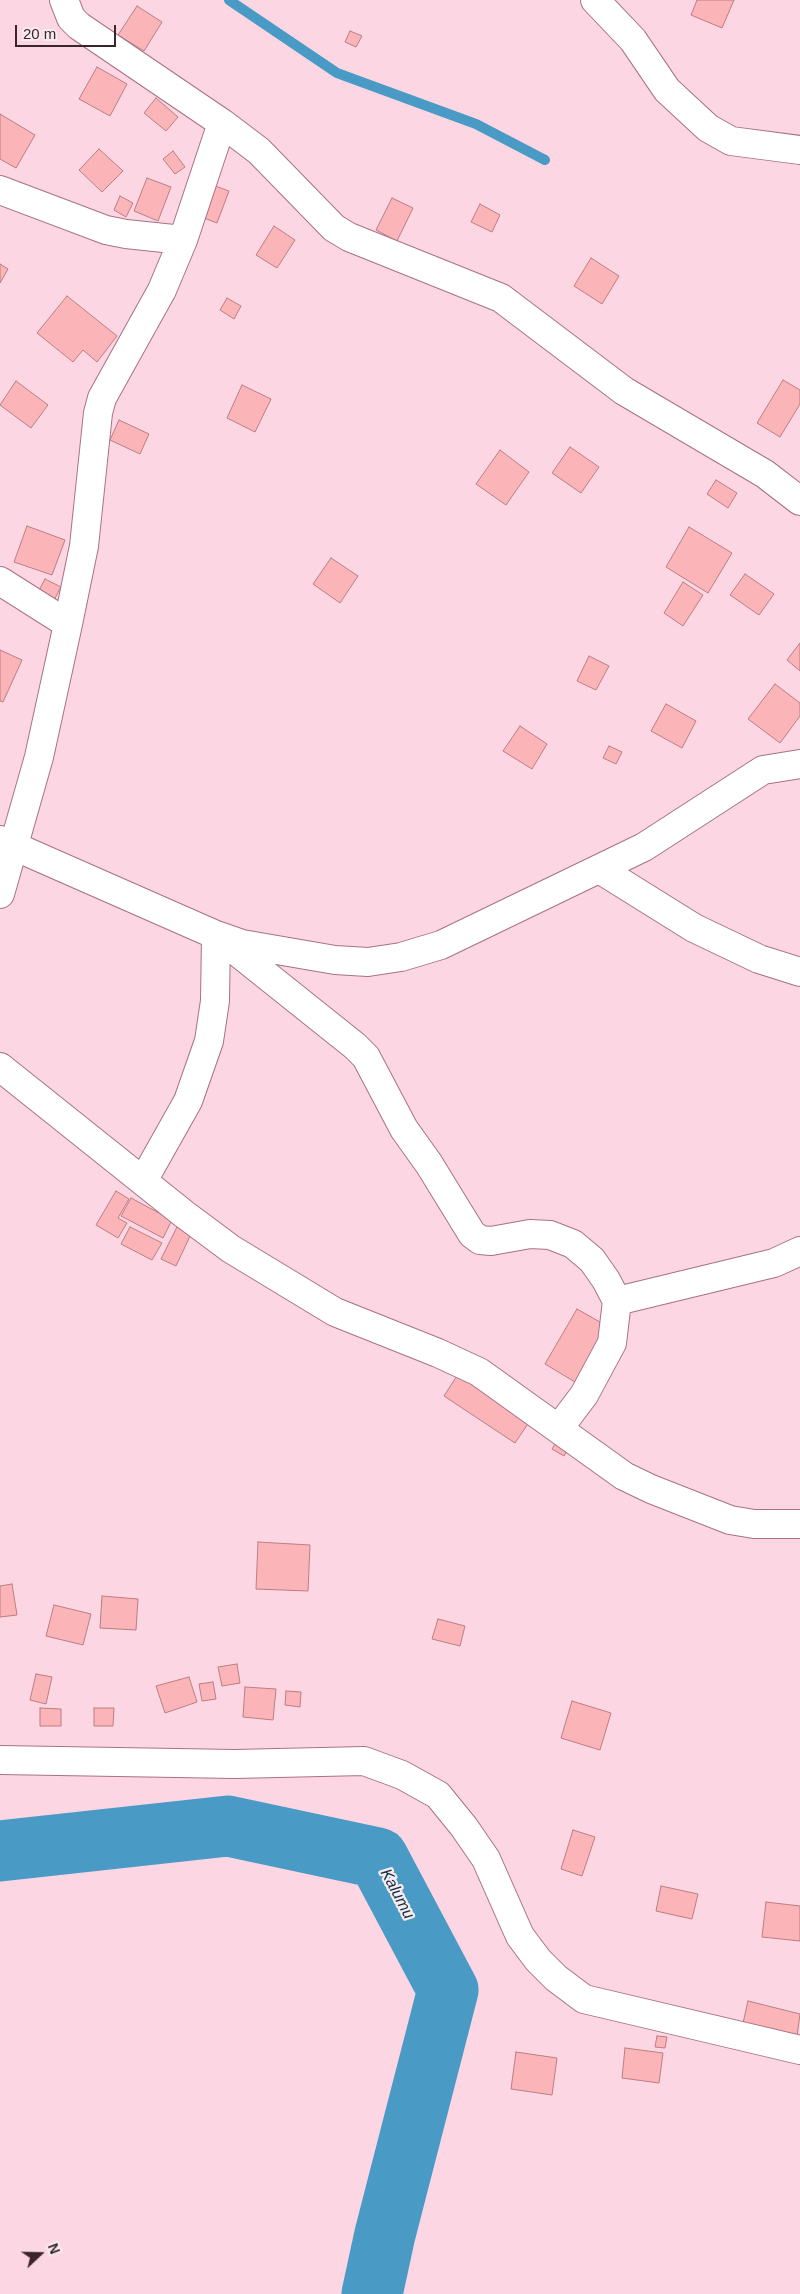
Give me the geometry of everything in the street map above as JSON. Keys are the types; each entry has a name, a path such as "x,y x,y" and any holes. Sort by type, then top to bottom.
{"street":[{"path":"64,0 71,18 80,26 222,122 260,151 334,228 349,237 500,298 624,391 765,474 800,501"},
{"path":"595,0 633,40 667,90 708,128 731,141 800,150"},
{"path":"0,894 6,843 39,758 68,624 84,546 98,413 102,398 162,290 183,240 222,122"},
{"path":"0,190 106,230 183,240"},
{"path":"0,581 68,624"},
{"path":"6,843 216,935 242,944 335,960 368,962 401,957 441,945 601,870 644,847 763,770 800,764"},
{"path":"601,870 694,928 759,959 800,972"},
{"path":"143,1182 188,1101 209,1041 215,1001 216,935"},
{"path":"216,935 355,1046 366,1057 404,1129 429,1164 472,1234 480,1240 491,1241 530,1234 550,1235 572,1244 592,1260 606,1280 617,1301 612,1343 584,1395 559,1428"},
{"path":"0,1067 143,1182 231,1248 335,1312 438,1353 478,1372 624,1476 680,1502 730,1520 754,1524 800,1524"},
{"path":"617,1301 774,1263 800,1251"},
{"path":"0,1760 235,1764 364,1761 402,1775 438,1795 464,1827 486,1859 520,1936 538,1960 556,1978 584,1999 800,2050"}],"building":[{"path":"697,0 734,0 722,28 691,15"},
{"path":"137,6 162,22 144,51 118,35"},
{"path":"350,31 362,36 356,47 345,42"},
{"path":"97,67 127,84 110,116 79,99"},
{"path":"156,98 178,117 166,131 144,113"},
{"path":"0,114 35,135 16,168 0,159"},
{"path":"99,149 123,171 102,192 79,170"},
{"path":"173,151 185,167 175,174 163,159"},
{"path":"147,178 171,187 158,221 134,211"},
{"path":"207,183 229,191 217,223 196,215"},
{"path":"120,196 133,203 126,217 114,210"},
{"path":"392,198 413,208 397,241 376,230"},
{"path":"480,204 500,215 492,232 471,222"},
{"path":"274,226 295,240 277,268 256,255"},
{"path":"591,258 619,276 602,304 574,286"},
{"path":"0,264 8,269 0,283"},
{"path":"67,296 117,336 97,362 83,350 73,362 37,333"},
{"path":"227,298 241,306 234,319 220,310"},
{"path":"783,380 800,390 800,404 780,437 757,423"},
{"path":"16,381 48,405 31,428 0,405"},
{"path":"242,385 271,399 255,432 227,418"},
{"path":"119,420 149,434 140,454 110,440"},
{"path":"570,447 599,467 581,493 552,473"},
{"path":"500,450 529,472 506,505 476,484"},
{"path":"716,480 737,493 728,508 707,494"},
{"path":"27,526 65,540 52,575 14,562"},
{"path":"689,527 732,553 708,593 666,567"},
{"path":"331,558 358,576 340,603 313,584"},
{"path":"745,574 774,594 759,615 730,595"},
{"path":"45,579 61,587 53,602 37,594"},
{"path":"683,582 703,595 683,626 664,613"},
{"path":"800,643 800,671 787,660"},
{"path":"0,650 22,660 3,702 0,701"},
{"path":"589,656 609,666 596,690 577,681"},
{"path":"775,684 800,703 800,716 780,743 748,719"},
{"path":"666,704 696,721 682,748 651,731"},
{"path":"520,726 547,744 532,769 503,751"},
{"path":"609,746 622,752 616,764 603,758"},
{"path":"116,1191 129,1199 118,1218 127,1223 118,1238 96,1225"},
{"path":"131,1198 172,1220 163,1238 121,1216"},
{"path":"130,1227 162,1243 152,1260 121,1244"},
{"path":"177,1227 191,1234 176,1266 161,1259"},
{"path":"577,1309 607,1326 575,1382 545,1364"},
{"path":"462,1368 534,1415 515,1443 444,1396"},
{"path":"559,1437 571,1444 564,1456 552,1449"},
{"path":"258,1542 310,1545 308,1591 256,1589"},
{"path":"12,1584 17,1615 0,1617 0,1586"},
{"path":"102,1596 138,1599 136,1630 100,1628"},
{"path":"54,1605 91,1614 83,1645 46,1636"},
{"path":"438,1619 465,1626 460,1646 432,1639"},
{"path":"237,1664 240,1683 222,1686 218,1667"},
{"path":"36,1674 52,1677 46,1704 30,1700"},
{"path":"189,1677 197,1702 165,1713 156,1686"},
{"path":"213,1682 216,1699 202,1701 199,1684"},
{"path":"245,1687 276,1689 273,1720 243,1717"},
{"path":"286,1691 301,1692 300,1707 285,1705"},
{"path":"572,1701 611,1713 600,1750 561,1738"},
{"path":"40,1708 61,1709 61,1726 40,1726"},
{"path":"94,1708 114,1708 113,1726 94,1726"},
{"path":"573,1830 595,1837 582,1876 561,1869"},
{"path":"661,1886 698,1894 692,1919 656,1911"},
{"path":"766,1902 800,1906 800,1941 762,1937"},
{"path":"748,2001 800,2014 797,2036 743,2023"},
{"path":"657,2036 667,2037 665,2048 655,2047"},
{"path":"625,2048 663,2053 659,2083 622,2078"},
{"path":"516,2052 557,2058 552,2095 511,2089"}],"waterway":[{"path":"229,0 337,73 476,124 545,160"},
{"name":"Kalumu","path":"0,1851 228,1826 378,1858 448,1990 385,2234 372,2294"}]}
